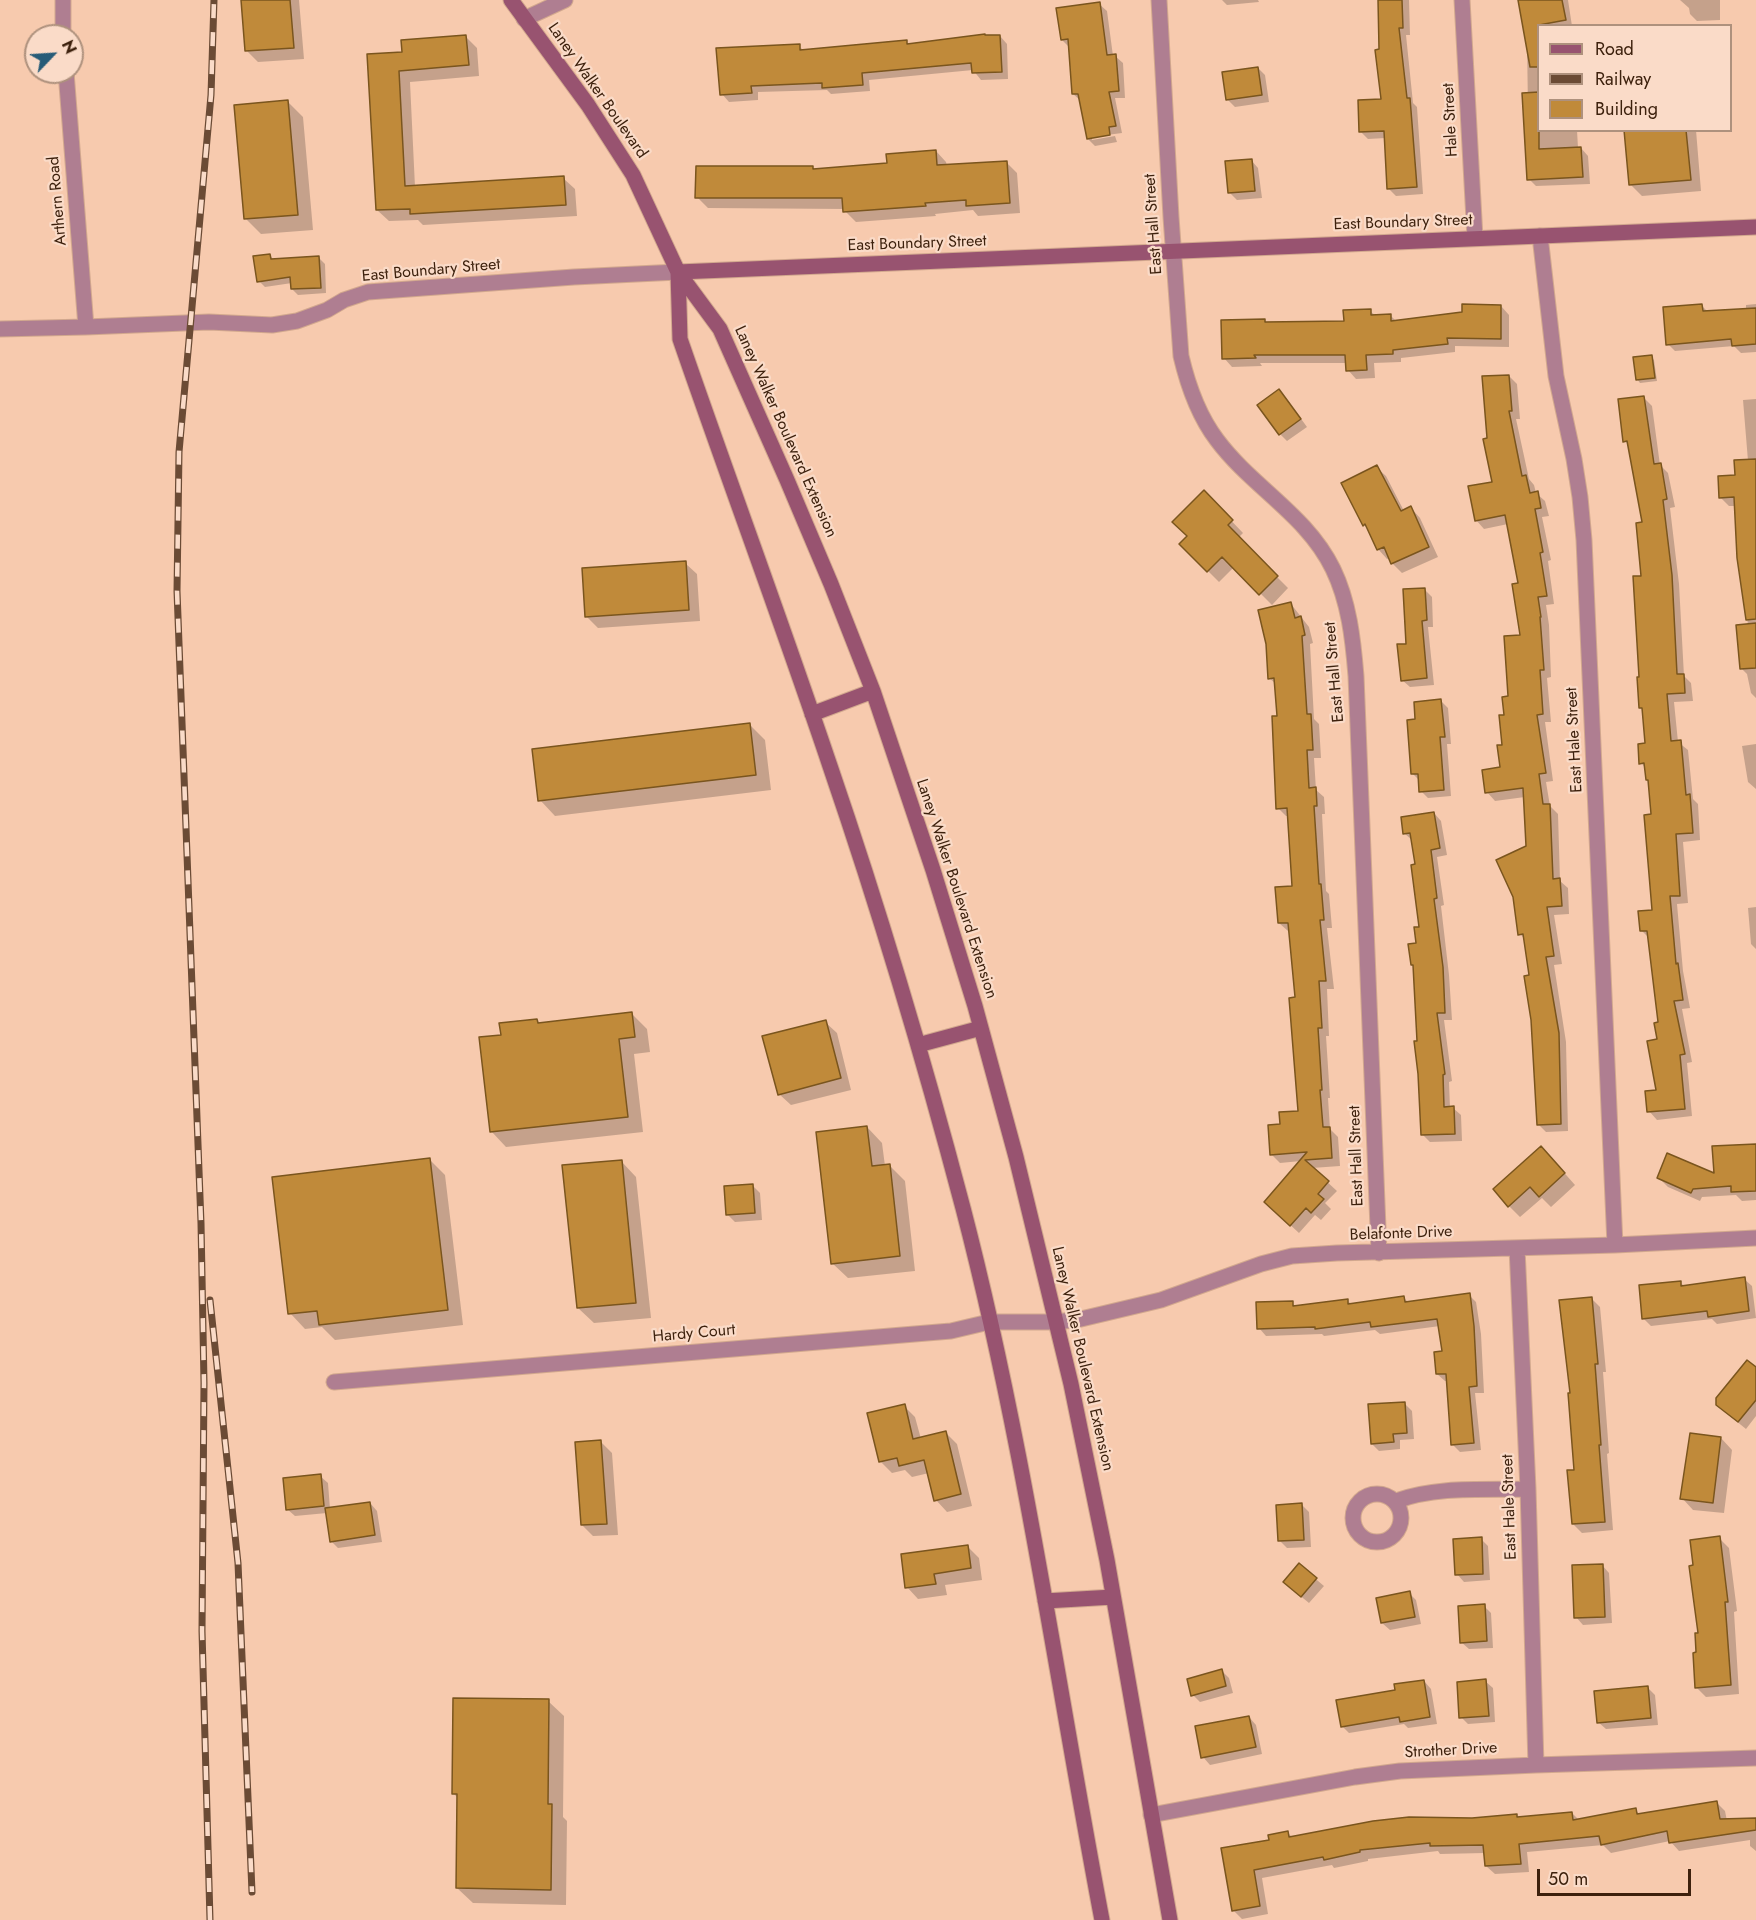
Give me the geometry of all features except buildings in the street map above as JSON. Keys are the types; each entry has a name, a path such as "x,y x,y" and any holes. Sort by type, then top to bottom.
{"main road":[{"name":"Laney Walker Boulevard","path":"511,0 588,105 633,175 678,272"},
{"name":"East Boundary Street","path":"678,272 1756,227"},
{"name":"Laney Walker Boulevard Extension","path":"678,272 720,329 796,501 873,691 933,870 981,1028 1016,1157 1071,1384 1113,1597 1170,1920"},
{"path":"678,272 680,339 844,809 918,1045 963,1207 1014,1429 1102,1920"},
{"path":"812,714 873,691"},
{"path":"918,1045 981,1028"},
{"path":"1045,1601 1113,1597"}],"street":[{"path":"63,0 63,24"},
{"path":"524,19 565,0"},
{"name":"East Hall Street","path":"1159,0 1181,356 1192,395 1217,440 1251,477 1303,524 1319,545 1333,569 1349,614 1356,676 1380,1253"},
{"name":"Hale Street","path":"1462,0 1475,238"},
{"name":"Arthern Road","path":"67,84 86,327"},
{"name":"East Hale Street","path":"1540,236 1556,376 1574,459 1584,540 1615,1245"},
{"name":"East Boundary Street","path":"0,328 86,327 209,321 272,324 297,321 368,292 678,272"},
{"name":"Belafonte Drive","path":"1056,1322 1081,1319 1161,1300 1261,1264 1292,1256 1756,1238"},
{"name":"East Hale Street","path":"1517,1248 1528,1489 1536,1765"},
{"name":"Hardy Court","path":"334,1382 951,1331 989,1322 1056,1322"},
{"path":"1396,1502 1409,1496 1445,1492 1528,1489"},
{"name":"Strother Drive","path":"1151,1815 1355,1777 1400,1771 1756,1758"}],"railway":[{"path":"210,1920 202,1631 204,1383 201,1223 177,591 179,452 211,95 214,0"},
{"path":"210,1300 238,1563 252,1892"}]}
